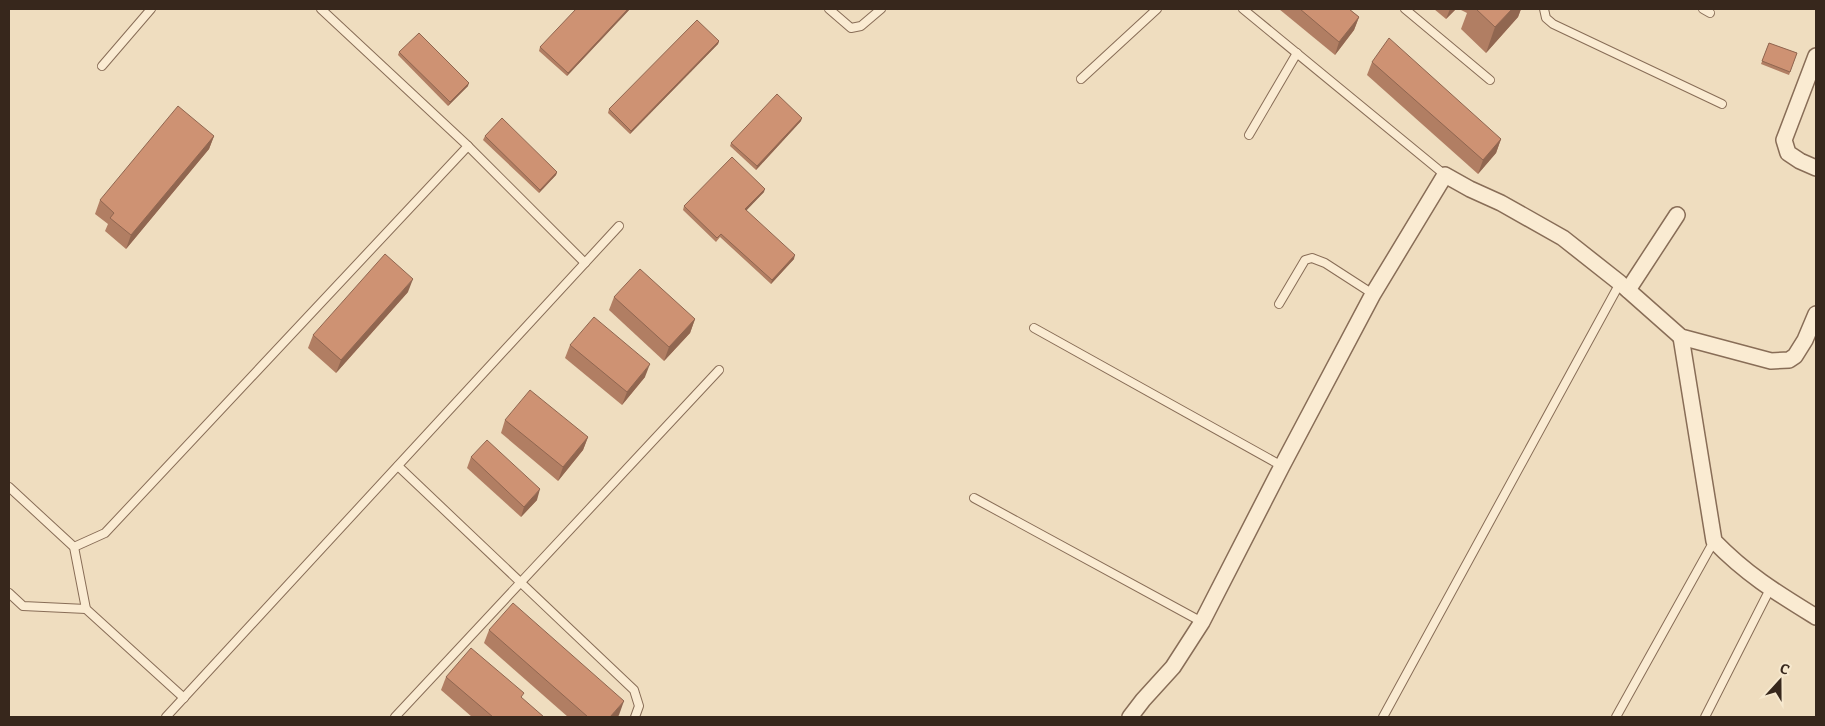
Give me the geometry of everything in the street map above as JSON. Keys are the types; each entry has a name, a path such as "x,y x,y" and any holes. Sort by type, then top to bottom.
{"street":[{"path":"1816,56 1784,140 1788,153 1816,168"},
{"path":"1130,717 1173,667 1202,622 1373,294 1445,175 1564,238 1681,337 1772,361 1789,360 1805,340 1816,314"},
{"path":"1624,287 1677,215"},
{"path":"1681,337 1714,542 1736,563 1770,589 1816,617"}],"lane":[{"path":"102,66 151,9"},
{"path":"321,9 468,146 584,263"},
{"path":"829,9 850,28 861,26 881,9"},
{"path":"1081,79 1157,9"},
{"path":"1243,9 1445,175"},
{"path":"1405,9 1490,80"},
{"path":"1544,9 1546,18 1552,24 1722,104"},
{"path":"1249,135 1297,53"},
{"path":"74,547 105,533 468,146"},
{"path":"166,717 619,226"},
{"path":"1279,304 1305,260 1312,258 1325,263 1373,294"},
{"path":"1383,717 1624,287"},
{"path":"1034,328 1282,466"},
{"path":"395,717 719,370"},
{"path":"398,466 634,690 638,706 635,717"},
{"path":"9,487 74,547 86,609 184,698"},
{"path":"974,498 1202,622"},
{"path":"1616,717 1714,542"},
{"path":"1705,717 1770,589"},
{"path":"9,593 23,606 86,609"}],"building":[{"path":"576,9 628,9 568,73 540,47"},
{"path":"1300,9 1349,9 1359,17 1339,42"},
{"path":"1476,9 1512,9 1495,27"},
{"path":"697,20 719,41 631,131 609,109"},
{"path":"419,33 469,83 450,102 399,52"},
{"path":"1389,38 1501,139 1483,160 1372,62"},
{"path":"1769,43 1797,53 1790,72 1762,61"},
{"path":"777,94 802,118 757,166 731,143"},
{"path":"178,106 214,136 131,235 110,218 114,213 100,200"},
{"path":"502,118 557,172 540,190 485,136"},
{"path":"732,157 765,189 745,209 795,255 772,280 721,234 717,238 684,206"},
{"path":"385,254 413,279 341,360 313,335"},
{"path":"640,269 695,319 669,347 614,297"},
{"path":"594,317 650,364 627,392 570,345"},
{"path":"530,390 588,437 563,467 505,420"},
{"path":"487,440 540,489 524,507 471,457"},
{"path":"513,603 624,701 610,717 588,717 489,630"},
{"path":"471,648 524,693 521,697 544,717 493,717 446,677"}]}
